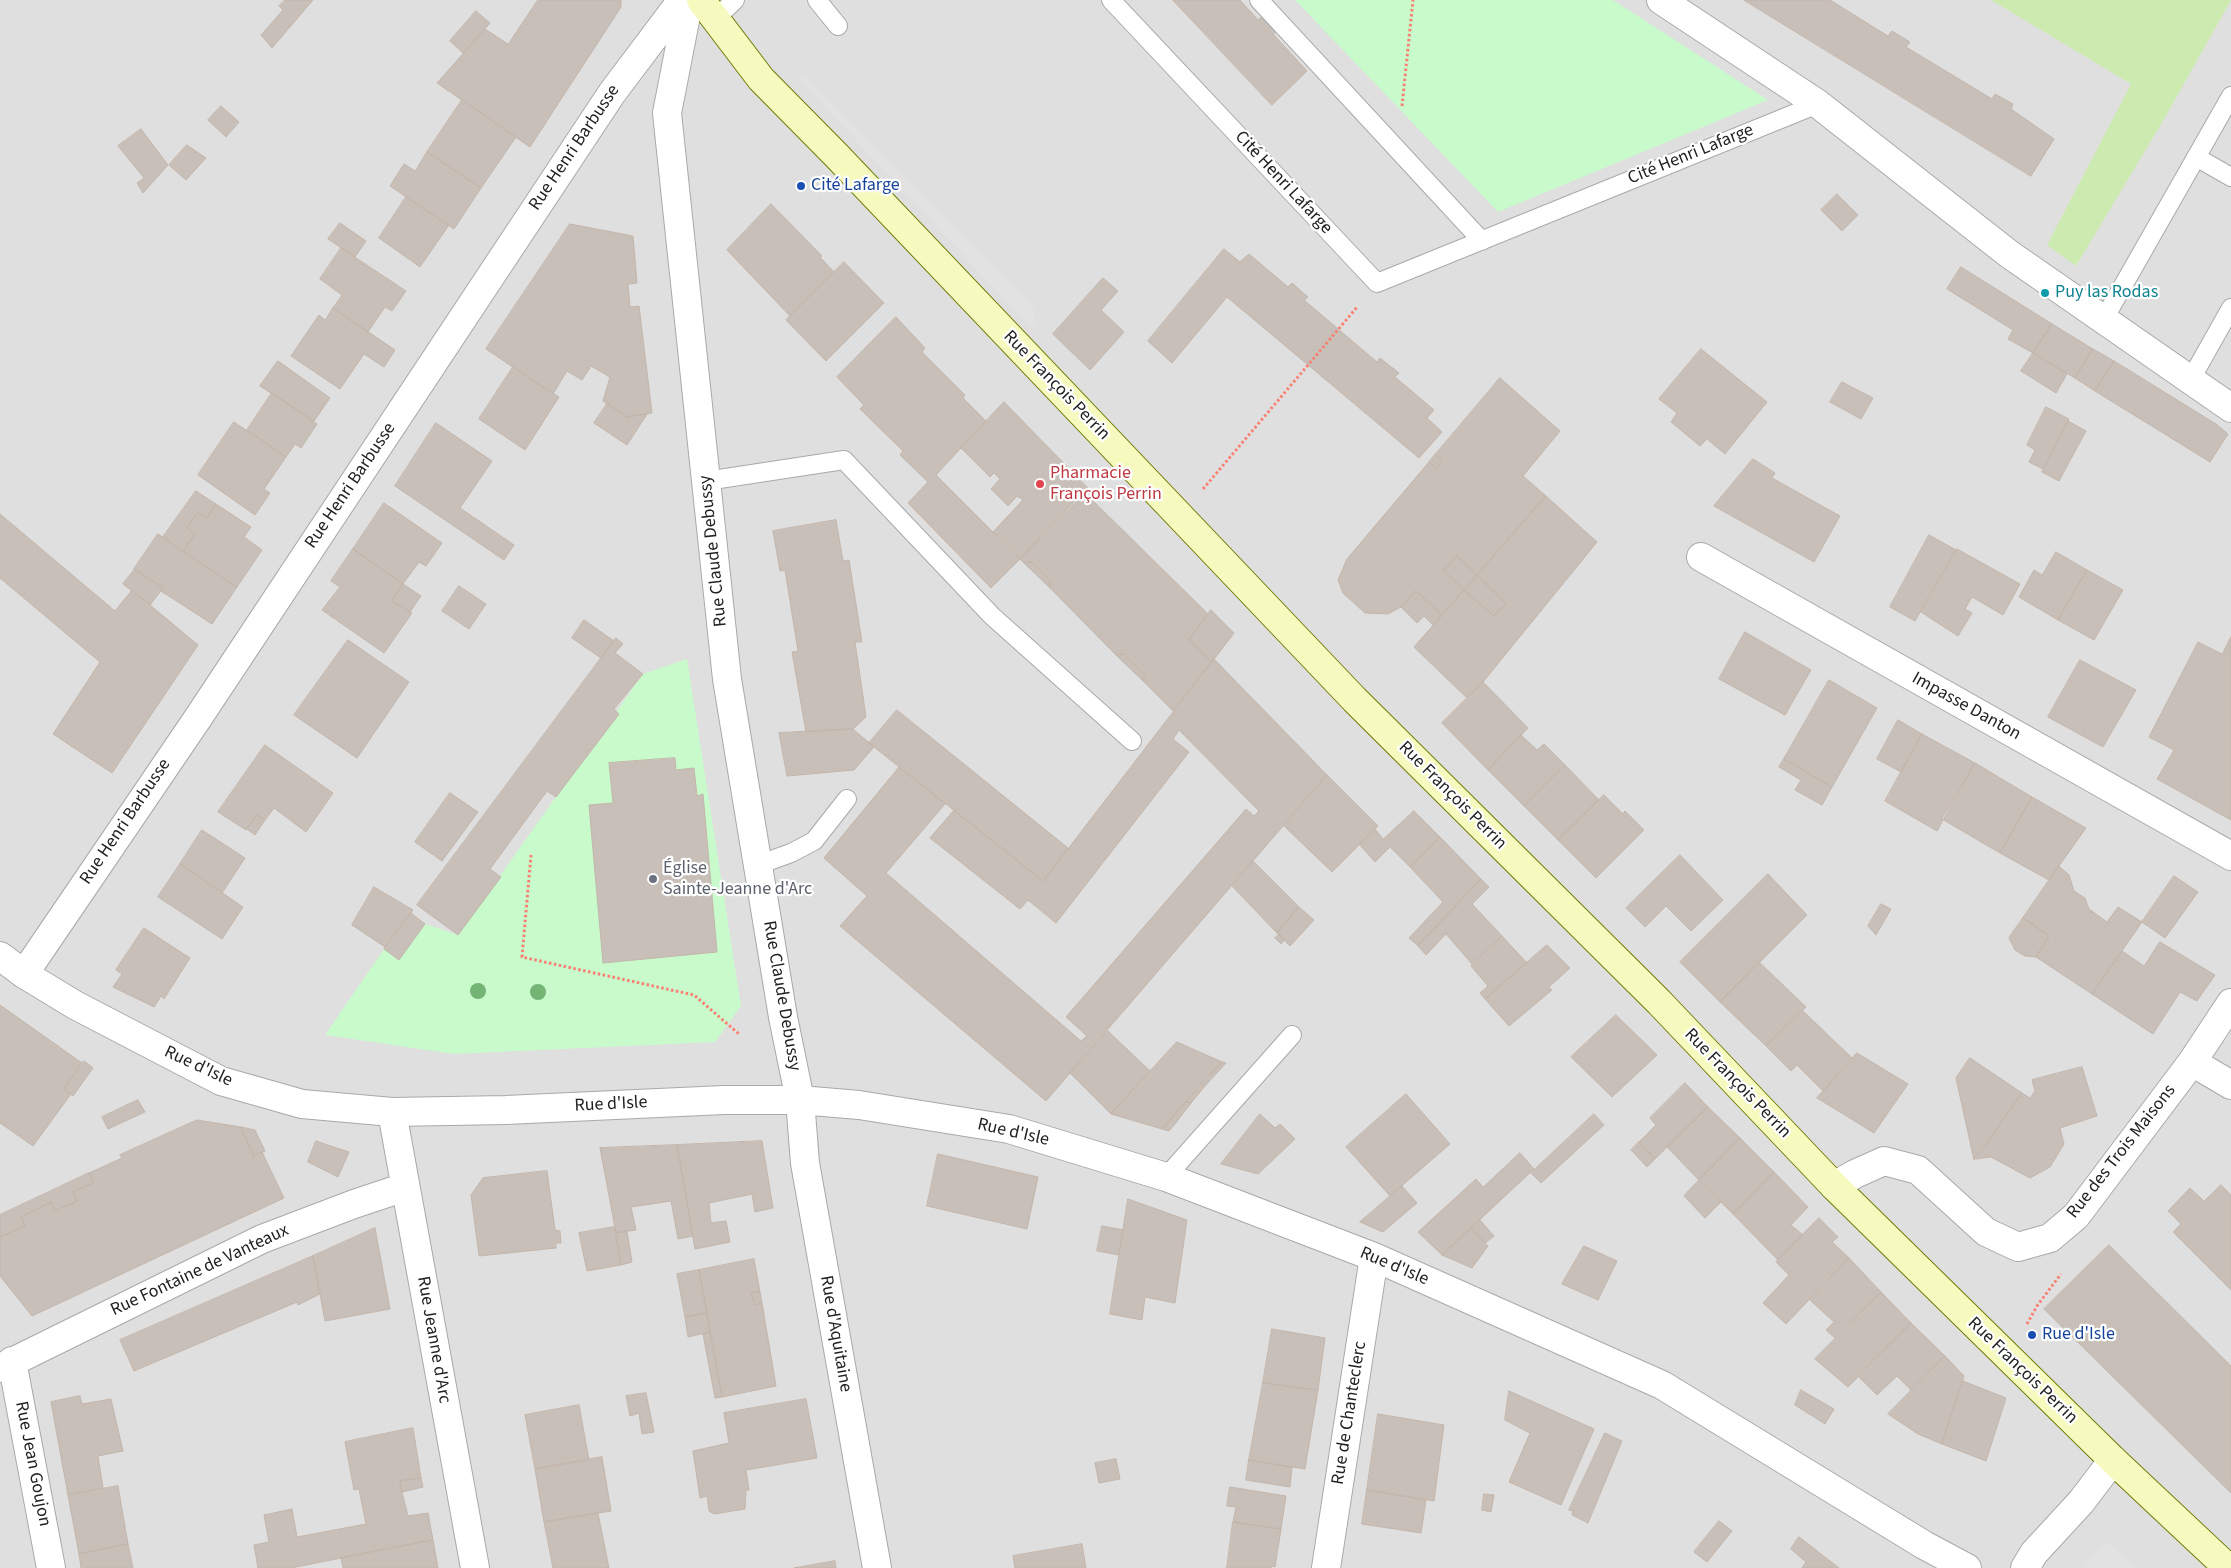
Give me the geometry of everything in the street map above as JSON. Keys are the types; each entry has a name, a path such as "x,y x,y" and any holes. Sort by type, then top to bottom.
{"main road":[{"name":"Rue François Perrin","path":"708,9 761,79 843,162 1355,700 1659,1002 1834,1186 2113,1460 2228,1568"}],"street":[{"name":"Rue Henri Barbusse","path":"24,974 51,931 198,718 612,92 682,0"},
{"name":"Rue Claude Debussy","path":"689,0 667,113 727,679 783,1017 800,1100"},
{"path":"1661,0 1818,104 2008,254 2231,408"},
{"name":"Impasse Danton","path":"1701,557 2231,856"},
{"name":"Rue d'Isle","path":"0,956 24,974 75,1005 221,1081 302,1104 392,1112 506,1110 724,1100 800,1100 859,1105 1009,1129 1166,1177 1374,1257 1662,1385 1924,1545 1967,1568"},
{"name":"Rue des Trois Maisons","path":"1834,1186 1884,1162 1918,1170 1986,1232 2018,1246 2050,1238 2076,1216 2192,1062 2231,1004"},
{"path":"2192,1062 2231,1085"},
{"name":"Rue d'Aquitaine","path":"800,1100 804,1163 877,1568"},
{"name":"Rue Jeanne d'Arc","path":"392,1112 475,1568"},
{"name":"Rue Fontaine de Vanteaux","path":"6,1364 262,1239 405,1187"},
{"name":"Rue de Chanteclerc","path":"1326,1568 1374,1257"},
{"name":"Rue Jean Goujon","path":"6,1364 51,1568"},
{"path":"2025,1568 2034,1553 2080,1502 2113,1460"}],"lane":[{"path":"708,9 735,0"},
{"path":"817,0 838,26"},
{"name":"Cité Henri Lafarge","path":"1111,0 1377,283 1818,104"},
{"path":"1260,0 1482,241"},
{"path":"2104,319 2231,96"},
{"path":"2196,157 2231,177"},
{"path":"2191,379 2231,308"},
{"path":"706,481 844,460 992,616 1132,741"},
{"path":"758,865 792,853 814,841 847,799"},
{"path":"1166,1177 1292,1034"}],"path":[{"path":"1397,149 1413,0"},
{"path":"1180,516 1339,329"},
{"path":"531,855 522,957 694,995 739,1034"},
{"path":"2027,1324 2037,1306 2063,1272"}],"shaded area":[{"path":"0,0 2231,0 2231,1568 0,1568"},
{"path":"807,77 1034,308 1036,333 798,78"},
{"path":"2106,1541 2135,1568 2086,1568 2082,1564"}],"green space":[{"path":"1295,0 1613,0 1768,100 1498,212"},
{"path":"1991,0 2231,0 2163,121 2076,266 2047,245 2131,84"},
{"path":"687,659 741,1006 715,1042 454,1054 325,1035 384,949 399,959 425,924 458,935 643,674"}],"building":[{"path":"285,0 313,0 272,48 261,35 283,10 279,6"},
{"path":"538,0 621,0 621,7 530,147 437,83 485,29 508,44"},
{"path":"1173,0 1240,0 1258,20 1264,15 1278,31 1273,34 1307,71 1272,105"},
{"path":"1744,0 1830,0 1888,36 1892,31 1910,42 1906,47 1992,99 1995,94 2013,104 2011,109 2054,139 2031,176"},
{"path":"476,11 490,23 463,53 450,41"},
{"path":"462,100 516,137 481,188 427,152"},
{"path":"221,106 239,122 226,137 208,120"},
{"path":"141,129 168,165 143,193 137,183 144,178 118,146"},
{"path":"187,145 206,158 186,180 169,165"},
{"path":"427,152 481,188 454,229 390,186 404,164 415,171"},
{"path":"1837,194 1858,215 1842,231 1821,210"},
{"path":"406,197 449,225 420,267 379,238"},
{"path":"771,204 822,256 820,257 834,272 790,316 727,250"},
{"path":"340,223 366,241 355,257 328,239"},
{"path":"570,224 633,236 637,283 628,284 630,307 639,306 652,413 627,417 603,401 610,377 591,366 582,380 567,371 553,394 486,349"},
{"path":"341,248 406,291 392,311 385,307 368,332 333,308 342,295 320,279"},
{"path":"1224,249 1240,262 1249,254 1288,287 1292,283 1308,297 1304,300 1377,362 1380,358 1399,373 1395,377 1434,410 1427,418 1442,432 1419,458 1227,297 1172,363 1148,341"},
{"path":"844,262 884,303 826,361 786,320"},
{"path":"1961,267 2052,324 2033,353 2008,339 2013,330 1947,289"},
{"path":"1103,278 1118,291 1101,310 1124,332 1090,370 1053,334"},
{"path":"333,308 395,350 384,367 364,354 340,389 291,356 319,315 325,320"},
{"path":"896,317 925,348 922,352 965,395 963,398 986,421 936,475 1020,559 991,588 908,503 928,482 900,455 903,451 860,409 864,405 837,377"},
{"path":"2052,324 2093,349 2075,378 2033,353"},
{"path":"1701,349 1767,402 1725,454 1707,439 1700,446 1671,422 1677,413 1659,399"},
{"path":"2093,349 2114,361 2095,391 2075,378"},
{"path":"2033,353 2067,374 2056,393 2021,371"},
{"path":"278,361 330,398 314,421 260,386"},
{"path":"2114,361 2216,424 2228,434 2210,462 2095,391"},
{"path":"513,367 559,397 525,450 479,419"},
{"path":"1500,378 1560,431 1523,476 1546,496 1477,575 1457,556 1444,571 1464,590 1442,615 1416,591 1401,607 1388,614 1365,613 1343,593 1338,580 1347,559 1429,462 1436,468 1443,461 1435,455"},
{"path":"1842,382 1873,398 1861,419 1830,402"},
{"path":"272,393 317,424 301,448 295,444 286,457 247,430"},
{"name":"Pharmacie François Perrin","path":"1004,402 1089,489 1020,559 993,532 1023,500 1017,496 1008,506 991,489 1000,479 994,473 990,477 961,448"},
{"path":"607,404 627,417 647,414 627,445 594,423"},
{"path":"2046,407 2069,419 2043,469 2029,462 2035,450 2027,445"},
{"path":"2068,421 2086,431 2059,481 2042,472"},
{"path":"234,422 286,457 264,489 270,493 255,515 198,475"},
{"path":"436,423 492,461 460,508 514,545 504,560 395,486"},
{"path":"1435,455 1443,461 1436,468 1429,462"},
{"path":"1753,459 1775,473 1772,478 1840,516 1814,562 1714,506"},
{"path":"196,491 216,504 207,518 197,513 187,528 195,534 183,552 163,537"},
{"path":"1084,492 1208,614 1189,640 1212,662 1173,711 1144,682 1144,674 1124,654 1116,655 1050,588 1050,580 1032,562 1024,563 1020,559"},
{"path":"1546,496 1597,542 1483,682 1467,698 1414,647 1464,590 1494,616 1506,603 1477,575"},
{"path":"384,503 442,543 426,566 419,562 403,584 353,549"},
{"path":"216,504 251,527 244,537 262,550 237,587 183,552 195,534 187,528 197,513 207,518"},
{"path":"0,514 115,611 132,590 198,645 112,773 53,734 100,662 0,578"},
{"path":"836,520 843,561 849,560 862,642 855,642 866,717 853,729 806,732 792,652 798,651 785,570 780,571 773,531"},
{"path":"158,534 237,587 212,624 161,591 163,588 134,569"},
{"path":"1929,535 1956,550 1915,621 1890,607"},
{"path":"353,549 403,584 392,601 412,613 384,653 322,610 340,587 331,581"},
{"path":"1957,549 2020,584 2003,615 1972,597 1965,609 1972,613 1958,636 1921,612"},
{"path":"2056,552 2087,570 2058,620 2019,597 2034,570 2042,575"},
{"path":"1457,556 1477,575 1464,590 1444,571"},
{"path":"1032,562 1050,580 1050,588 1024,563"},
{"path":"135,569 163,588 150,605 123,584"},
{"path":"2087,570 2123,590 2094,640 2058,620"},
{"path":"1477,575 1506,603 1494,616 1464,590"},
{"path":"403,584 421,596 410,612 392,601"},
{"path":"459,586 486,604 469,629 442,611"},
{"path":"1416,591 1442,615 1433,625 1424,616 1417,623 1401,607"},
{"path":"1211,610 1234,633 1212,662 1189,640"},
{"path":"584,620 614,641 601,658 572,638"},
{"path":"1745,632 1811,670 1785,715 1719,679"},
{"path":"2231,637 2231,820 2157,779 2174,750 2149,737 2198,642 2222,654"},
{"path":"616,638 623,644 615,653 643,674 614,709 619,714 556,797 547,791 490,869 501,877 458,935 417,905"},
{"path":"348,640 409,682 357,758 294,715"},
{"path":"1124,654 1144,674 1144,682 1116,655"},
{"path":"1214,659 1327,775 1046,1101 840,926 867,896 824,858 899,767 945,804 886,873 1081,1041 1087,1036 1066,1017 1246,809 1254,816 1259,811 1179,730 1173,739 1189,752 1056,923 1028,900 1020,909 930,838 954,810 1043,881"},
{"path":"2080,660 2136,690 2103,747 2048,717"},
{"path":"1829,680 1877,708 1832,787 1784,759"},
{"path":"1483,682 1528,728 1488,770 1442,723"},
{"path":"897,710 1068,848 1043,881 869,743"},
{"path":"1898,720 1922,734 1901,772 1877,759"},
{"path":"853,729 874,747 854,770 787,776 779,733"},
{"path":"1922,734 1975,763 1937,831 1885,801"},
{"path":"1521,735 1537,750 1544,744 1565,765 1524,806 1488,770"},
{"path":"265,745 333,793 306,832 274,808 265,820 257,815 246,830 218,812"},
{"name":"Église Sainte-Jeanne d'Arc","path":"675,758 676,770 694,768 697,796 703,794 717,952 603,963 589,805 613,803 609,763"},
{"path":"1784,759 1832,787 1822,805 1795,790 1801,780 1779,767"},
{"path":"1975,763 2032,797 2000,853 1942,819"},
{"path":"1565,765 1599,800 1558,840 1524,806"},
{"path":"1327,775 1378,826 1332,872 1284,826"},
{"path":"450,793 478,812 442,861 415,842"},
{"path":"1604,795 1623,814 1625,811 1644,830 1596,878 1558,840"},
{"path":"2032,797 2086,828 2049,880 2000,853"},
{"path":"1414,811 1440,837 1410,867 1390,847 1375,862 1359,844 1375,829 1383,839"},
{"path":"257,815 265,820 255,835 247,829"},
{"path":"202,830 245,858 222,893 180,864"},
{"path":"1440,837 1481,879 1418,946 1409,938 1443,902 1410,867"},
{"path":"1680,855 1723,900 1691,931 1666,906 1645,927 1626,908"},
{"path":"1253,861 1299,907 1277,933 1232,886"},
{"path":"180,864 243,907 222,939 158,897"},
{"path":"2059,866 2069,875 2074,891 2085,898 2089,909 2107,922 2118,907 2142,922 2092,994 2036,957 2049,936 2023,918"},
{"path":"1768,874 1807,915 1720,1002 1680,962"},
{"path":"2174,876 2198,892 2165,938 2142,922"},
{"path":"1481,879 1489,887 1472,904 1502,936 1472,964 1446,934 1426,955 1418,946"},
{"path":"374,887 413,910 385,947 352,925"},
{"path":"1881,904 1891,909 1876,935 1868,926"},
{"path":"1299,907 1314,920 1290,946 1277,933"},
{"path":"411,913 425,924 399,960 384,949"},
{"path":"2023,918 2049,936 2036,957 2025,956 2015,950 2009,938"},
{"path":"144,928 190,958 164,999 161,996 154,1007 113,987 122,974 116,970"},
{"path":"1279,934 1285,940 1281,944 1275,938"},
{"path":"1502,936 1527,963 1485,999 1480,993 1488,986 1471,966"},
{"path":"2160,942 2215,975 2197,1001 2180,992 2153,1034 2092,994 2122,951 2144,966"},
{"path":"1547,945 1570,968 1549,987 1552,990 1509,1026 1485,999"},
{"path":"1759,962 1806,1007 1766,1046 1720,1002"},
{"path":"0,1005 82,1063 64,1089 71,1094 33,1146 0,1123"},
{"path":"1802,1010 1853,1059 1823,1091 1797,1065 1791,1071 1766,1046"},
{"path":"1616,1015 1657,1055 1612,1097 1571,1057"},
{"path":"1108,1031 1150,1071 1111,1114 1070,1073"},
{"path":"1177,1042 1222,1062 1162,1129 1111,1114"},
{"path":"1857,1053 1908,1084 1874,1133 1817,1098"},
{"path":"1970,1058 2022,1093 1974,1160 1956,1078"},
{"path":"84,1061 93,1068 73,1096 64,1089"},
{"path":"1222,1062 1226,1063 1205,1086 1201,1084"},
{"path":"2082,1067 2097,1116 2060,1128 2064,1144 2050,1167 2030,1178 1991,1157 1976,1159 2022,1093 2030,1098 2035,1091 2032,1080"},
{"path":"1685,1083 1708,1107 1655,1159 1639,1142 1656,1125 1650,1118"},
{"path":"1201,1084 1205,1086 1191,1103 1186,1102"},
{"path":"1406,1094 1450,1144 1390,1196 1346,1147"},
{"path":"138,1100 145,1112 108,1129 102,1117"},
{"path":"1186,1102 1191,1103 1169,1131 1162,1129"},
{"path":"1708,1107 1740,1138 1699,1180 1667,1147"},
{"path":"1260,1114 1275,1128 1280,1124 1295,1139 1258,1174 1221,1164"},
{"path":"1594,1114 1604,1125 1541,1183 1531,1173"},
{"path":"197,1120 241,1127 254,1156 262,1152 284,1198 32,1316 0,1276 0,1237 25,1226 21,1217 51,1202 55,1211 77,1201 73,1192 93,1183 89,1173 122,1158 120,1155"},
{"path":"241,1127 255,1130 265,1151 254,1156"},
{"path":"1740,1138 1774,1172 1733,1214 1699,1180"},
{"path":"316,1141 349,1152 338,1177 308,1162"},
{"path":"762,1141 773,1208 755,1212 752,1194 709,1203 711,1223 726,1221 730,1242 695,1249 677,1145"},
{"path":"1639,1142 1655,1159 1647,1167 1631,1150"},
{"path":"677,1145 693,1236 678,1239 671,1201 631,1207 636,1230 616,1233 600,1148"},
{"path":"1520,1153 1534,1169 1442,1255 1418,1232 1476,1179 1483,1187"},
{"path":"938,1154 1038,1177 1027,1229 927,1206"},
{"path":"547,1171 555,1230 560,1231 561,1243 556,1243 556,1248 479,1256 471,1195 483,1178"},
{"path":"1774,1172 1808,1207 1791,1225 1803,1235 1778,1260 1733,1214"},
{"path":"89,1173 93,1183 73,1192 77,1201 55,1211 51,1202 21,1217 25,1226 0,1237 0,1215"},
{"path":"1699,1180 1721,1202 1705,1218 1684,1196"},
{"path":"2221,1185 2231,1195 2231,1290 2173,1232 2181,1224 2168,1211 2190,1188 2204,1201"},
{"path":"1402,1186 1417,1203 1383,1232 1360,1222"},
{"path":"1128,1199 1187,1220 1175,1303 1145,1297 1142,1320 1110,1314"},
{"path":"1819,1218 1838,1237 1832,1242 1849,1258 1786,1324 1763,1303 1789,1275 1776,1262"},
{"path":"1480,1220 1494,1236 1485,1243 1471,1228"},
{"path":"1102,1226 1124,1230 1119,1255 1097,1251"},
{"path":"614,1227 621,1265 587,1271 579,1233"},
{"path":"375,1228 390,1309 325,1321 313,1256"},
{"path":"1471,1228 1488,1246 1472,1268 1442,1255"},
{"path":"627,1231 632,1262 621,1265 616,1233"},
{"path":"2109,1245 2231,1366 2231,1493 2044,1309"},
{"path":"1584,1246 1617,1261 1598,1300 1562,1284"},
{"path":"313,1256 320,1294 298,1305 297,1302 134,1371 120,1340"},
{"path":"1849,1258 1881,1292 1835,1338 1826,1330 1834,1322 1810,1300"},
{"path":"754,1259 760,1292 751,1293 755,1305 762,1303 776,1386 722,1397 699,1270"},
{"path":"699,1270 707,1313 685,1317 677,1274"},
{"path":"760,1292 762,1303 755,1305 751,1293"},
{"path":"1881,1292 1911,1323 1848,1387 1815,1359"},
{"path":"707,1313 710,1332 688,1337 685,1317"},
{"path":"1911,1323 1945,1356 1911,1390 1897,1376 1877,1395 1858,1376"},
{"path":"1272,1329 1325,1338 1318,1390 1263,1383"},
{"path":"710,1332 722,1397 715,1398 703,1334"},
{"path":"1945,1356 1964,1376 1942,1444 1918,1434 1888,1414"},
{"path":"1963,1381 2006,1398 1986,1461 1942,1444"},
{"path":"1263,1383 1318,1390 1305,1469 1249,1460"},
{"path":"1801,1390 1834,1409 1825,1424 1795,1405"},
{"path":"1509,1391 1594,1429 1561,1505 1509,1482 1530,1433 1505,1420"},
{"path":"646,1393 654,1432 642,1434 639,1413 630,1416 626,1396"},
{"path":"80,1396 82,1404 111,1399 123,1451 98,1456 103,1488 68,1495 51,1402"},
{"path":"806,1399 817,1458 746,1470 749,1490 746,1490 745,1509 714,1514 709,1511 707,1496 700,1498 693,1451 729,1443 724,1413"},
{"path":"579,1405 589,1460 535,1469 525,1415"},
{"path":"1378,1414 1444,1425 1434,1501 1367,1490"},
{"path":"413,1428 421,1478 400,1481 408,1516 428,1513 433,1540 291,1568 258,1568 254,1545 269,1542 264,1515 292,1509 297,1537 366,1524 359,1489 354,1490 345,1442"},
{"path":"1605,1433 1622,1441 1588,1523 1572,1515 1573,1511 1569,1510"},
{"path":"602,1457 611,1511 544,1522 535,1469"},
{"path":"1116,1459 1120,1479 1099,1483 1095,1463"},
{"path":"1249,1460 1292,1467 1290,1487 1246,1480"},
{"path":"421,1478 423,1487 402,1492 400,1481"},
{"path":"118,1486 128,1544 79,1554 68,1495"},
{"path":"1230,1487 1286,1496 1281,1529 1233,1522 1236,1507 1227,1506"},
{"path":"1367,1490 1426,1500 1421,1533 1362,1524"},
{"path":"1484,1494 1494,1495 1491,1512 1482,1510"},
{"path":"598,1513 609,1568 553,1568 544,1522"},
{"path":"1719,1521 1732,1531 1707,1562 1694,1552"},
{"path":"1233,1522 1281,1529 1275,1567 1227,1568"},
{"path":"1799,1537 1839,1568 1802,1568 1806,1562 1791,1549"},
{"path":"433,1540 438,1568 343,1568 341,1558"},
{"path":"128,1544 133,1568 81,1568 79,1554"},
{"path":"1082,1544 1086,1568 1015,1568 1013,1556"},
{"path":"835,1561 836,1568 794,1568"}],"place":[{"name":"Cité Lafarge","path":"801,186"},
{"name":"Puy las Rodas","path":"2045,293"},
{"name":"Pharmacie François Perrin","path":"1040,484"},
{"name":"Église Sainte-Jeanne d'Arc","path":"653,879"},
{"name":"Rue d'Isle","path":"2032,1335"}]}
